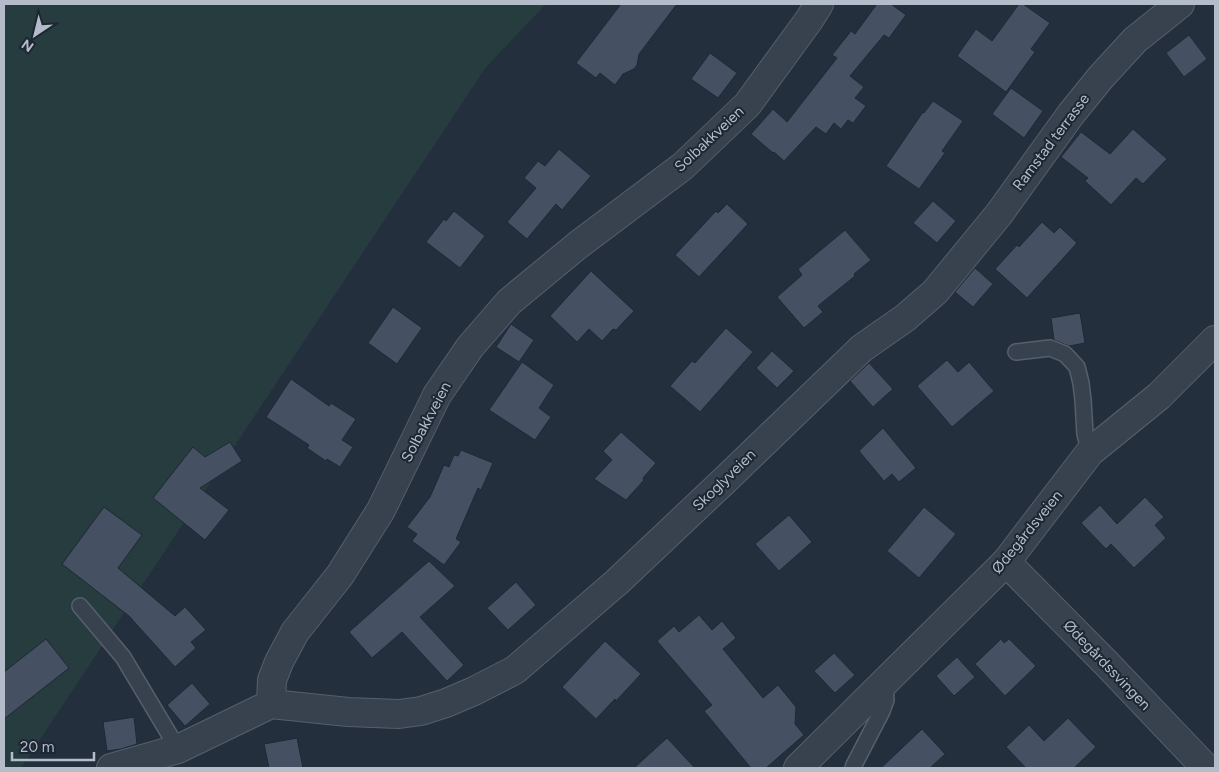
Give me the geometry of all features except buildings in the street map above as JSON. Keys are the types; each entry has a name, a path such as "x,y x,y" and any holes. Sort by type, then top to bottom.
{"street":[{"name":"Solbakkveien","path":"271,704 272,680 295,632 340,575 381,510 437,396 470,347 509,302 578,245 683,166 747,105 809,20 818,4"},
{"name":"Ramstad terrasse","path":"935,292 999,214 1071,114 1101,77 1135,40 1180,4"},
{"name":"Skoglyveien","path":"271,704 399,714 421,711 474,691 515,670 617,582 862,348 905,318 935,292"},
{"name":"Ødegårdsveien","path":"798,768 1006,562 1090,452 1159,396 1215,340"},
{"name":"Ødegårdssvingen","path":"1006,562 1206,768"},
{"path":"111,768 178,749 271,704"}],"lane":[{"path":"1016,352 1050,348 1065,354 1077,366 1083,400 1085,434 1090,452"},
{"path":"80,606 123,657 178,749"},
{"path":"853,768 886,700 885,683"}],"green space":[{"path":"4,4 546,4 486,67 21,768 4,768"}]}
